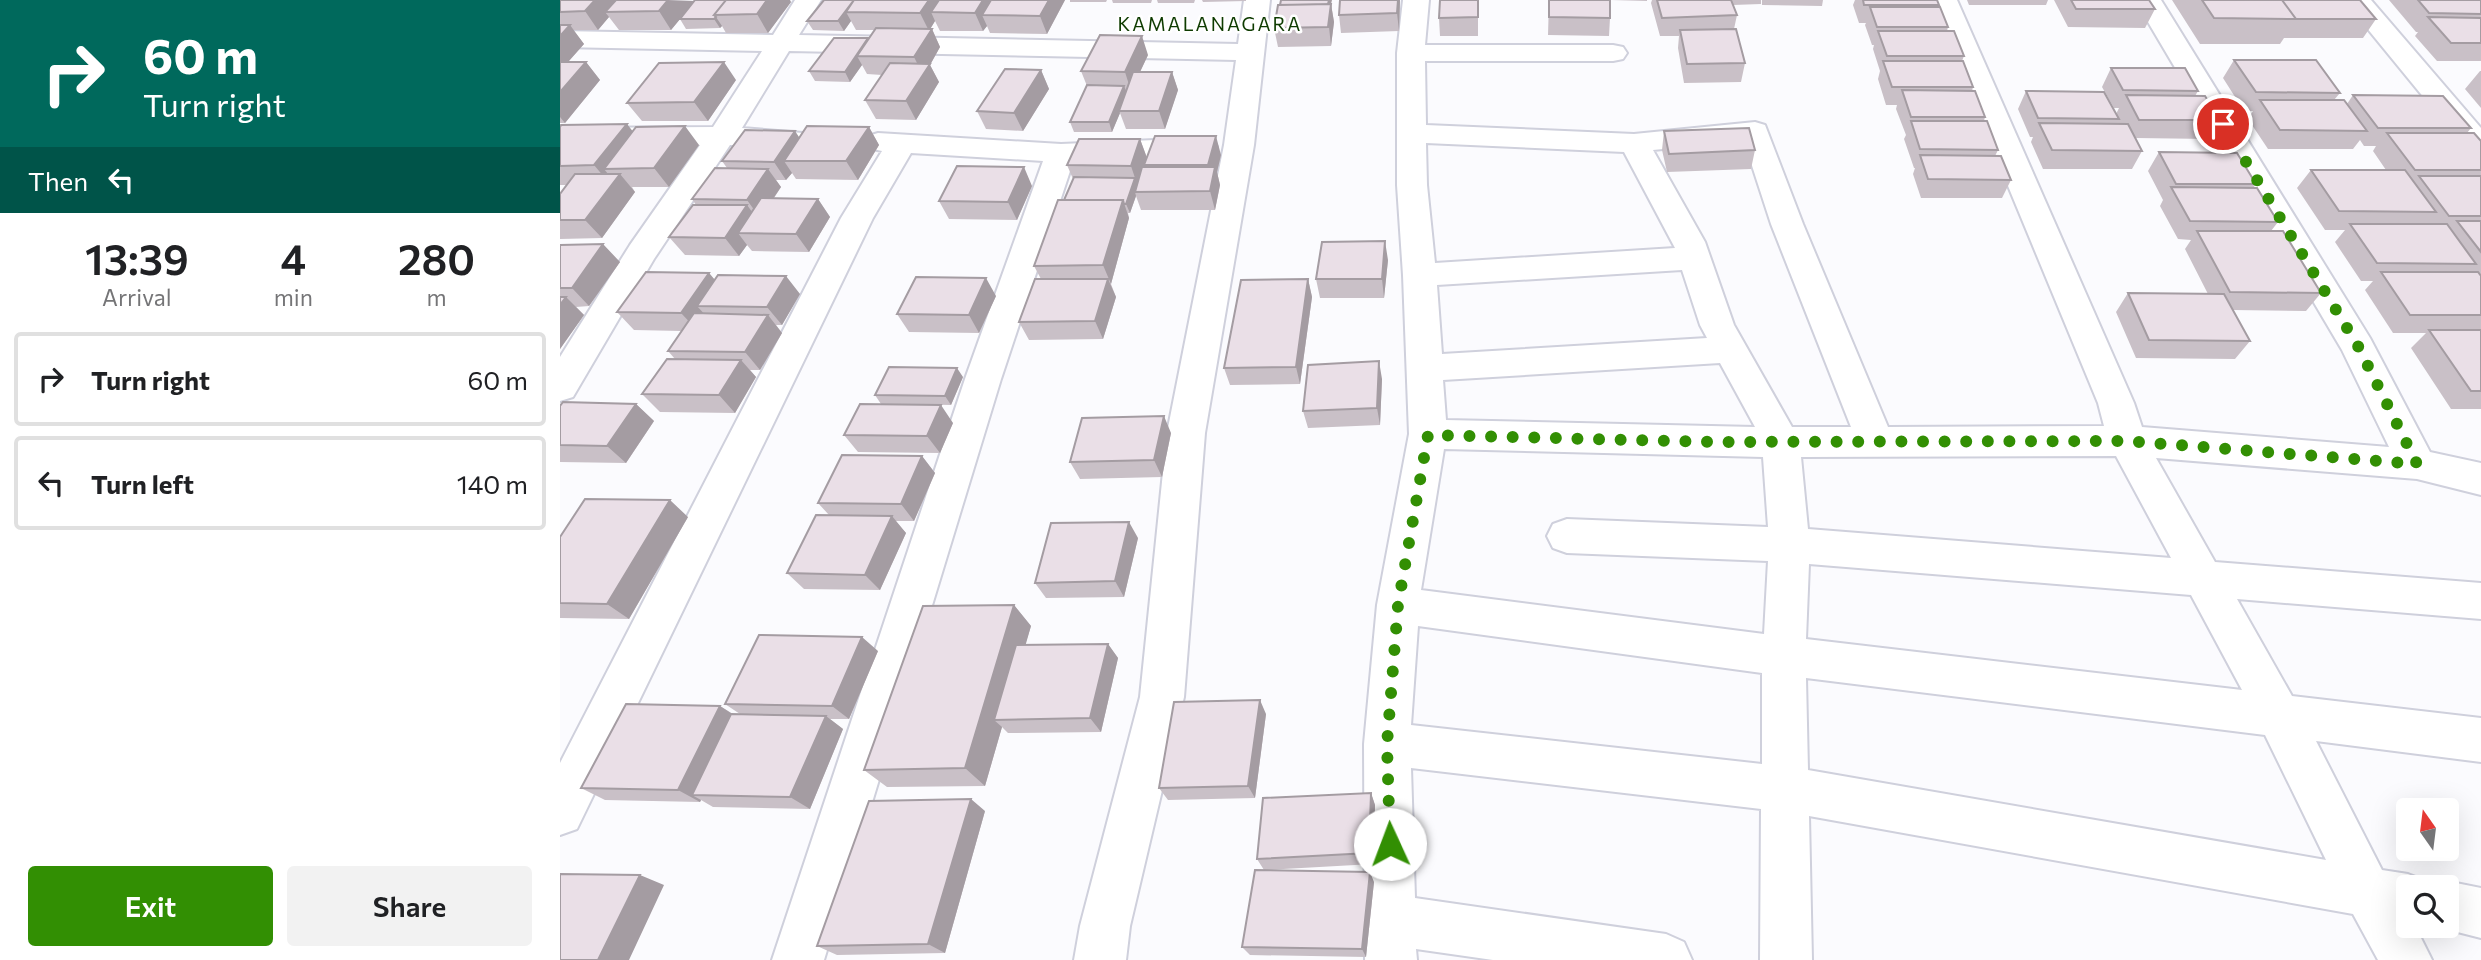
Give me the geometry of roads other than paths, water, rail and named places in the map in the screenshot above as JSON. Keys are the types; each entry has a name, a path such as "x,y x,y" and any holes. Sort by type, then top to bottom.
{"street":[{"path":"560,387 641,253 722,136 808,0"},
{"path":"1100,960 1105,926 1162,696 1186,433 1239,145 1257,0"},
{"path":"1416,0 1411,53 1412,185 1420,275 1428,435 1398,605 1387,744 1392,940 1665,960"},
{"path":"1944,0 2106,377 2127,441 2278,714 2387,895 2406,960"},
{"path":"2148,0 2358,346 2417,464"},
{"path":"2357,0 2481,147"},
{"path":"560,39 1250,52"},
{"path":"1411,53 1613,53"},
{"path":"1411,133 1634,143 1755,131 1787,224 1875,441"},
{"path":"560,137 722,136 1061,153 1239,145"},
{"path":"560,812 838,255 902,143"},
{"path":"1634,143 1689,242 1717,325 1781,441 1789,545 1784,656 1786,960"},
{"path":"798,960 983,379 1061,153"},
{"path":"600,253 641,253"},
{"path":"1420,275 1694,258"},
{"path":"1423,368 1730,350"},
{"path":"1428,435 1781,441 2127,441 2417,464 2481,479"},
{"path":"1567,536 1789,545 2481,601"},
{"path":"1398,605 1784,656 2481,740"},
{"path":"1387,744 1784,789 2387,895"},
{"path":"2459,909 2481,913"}],"district":[{"name":"KAMALANAGARA","path":"1210,23"}]}
